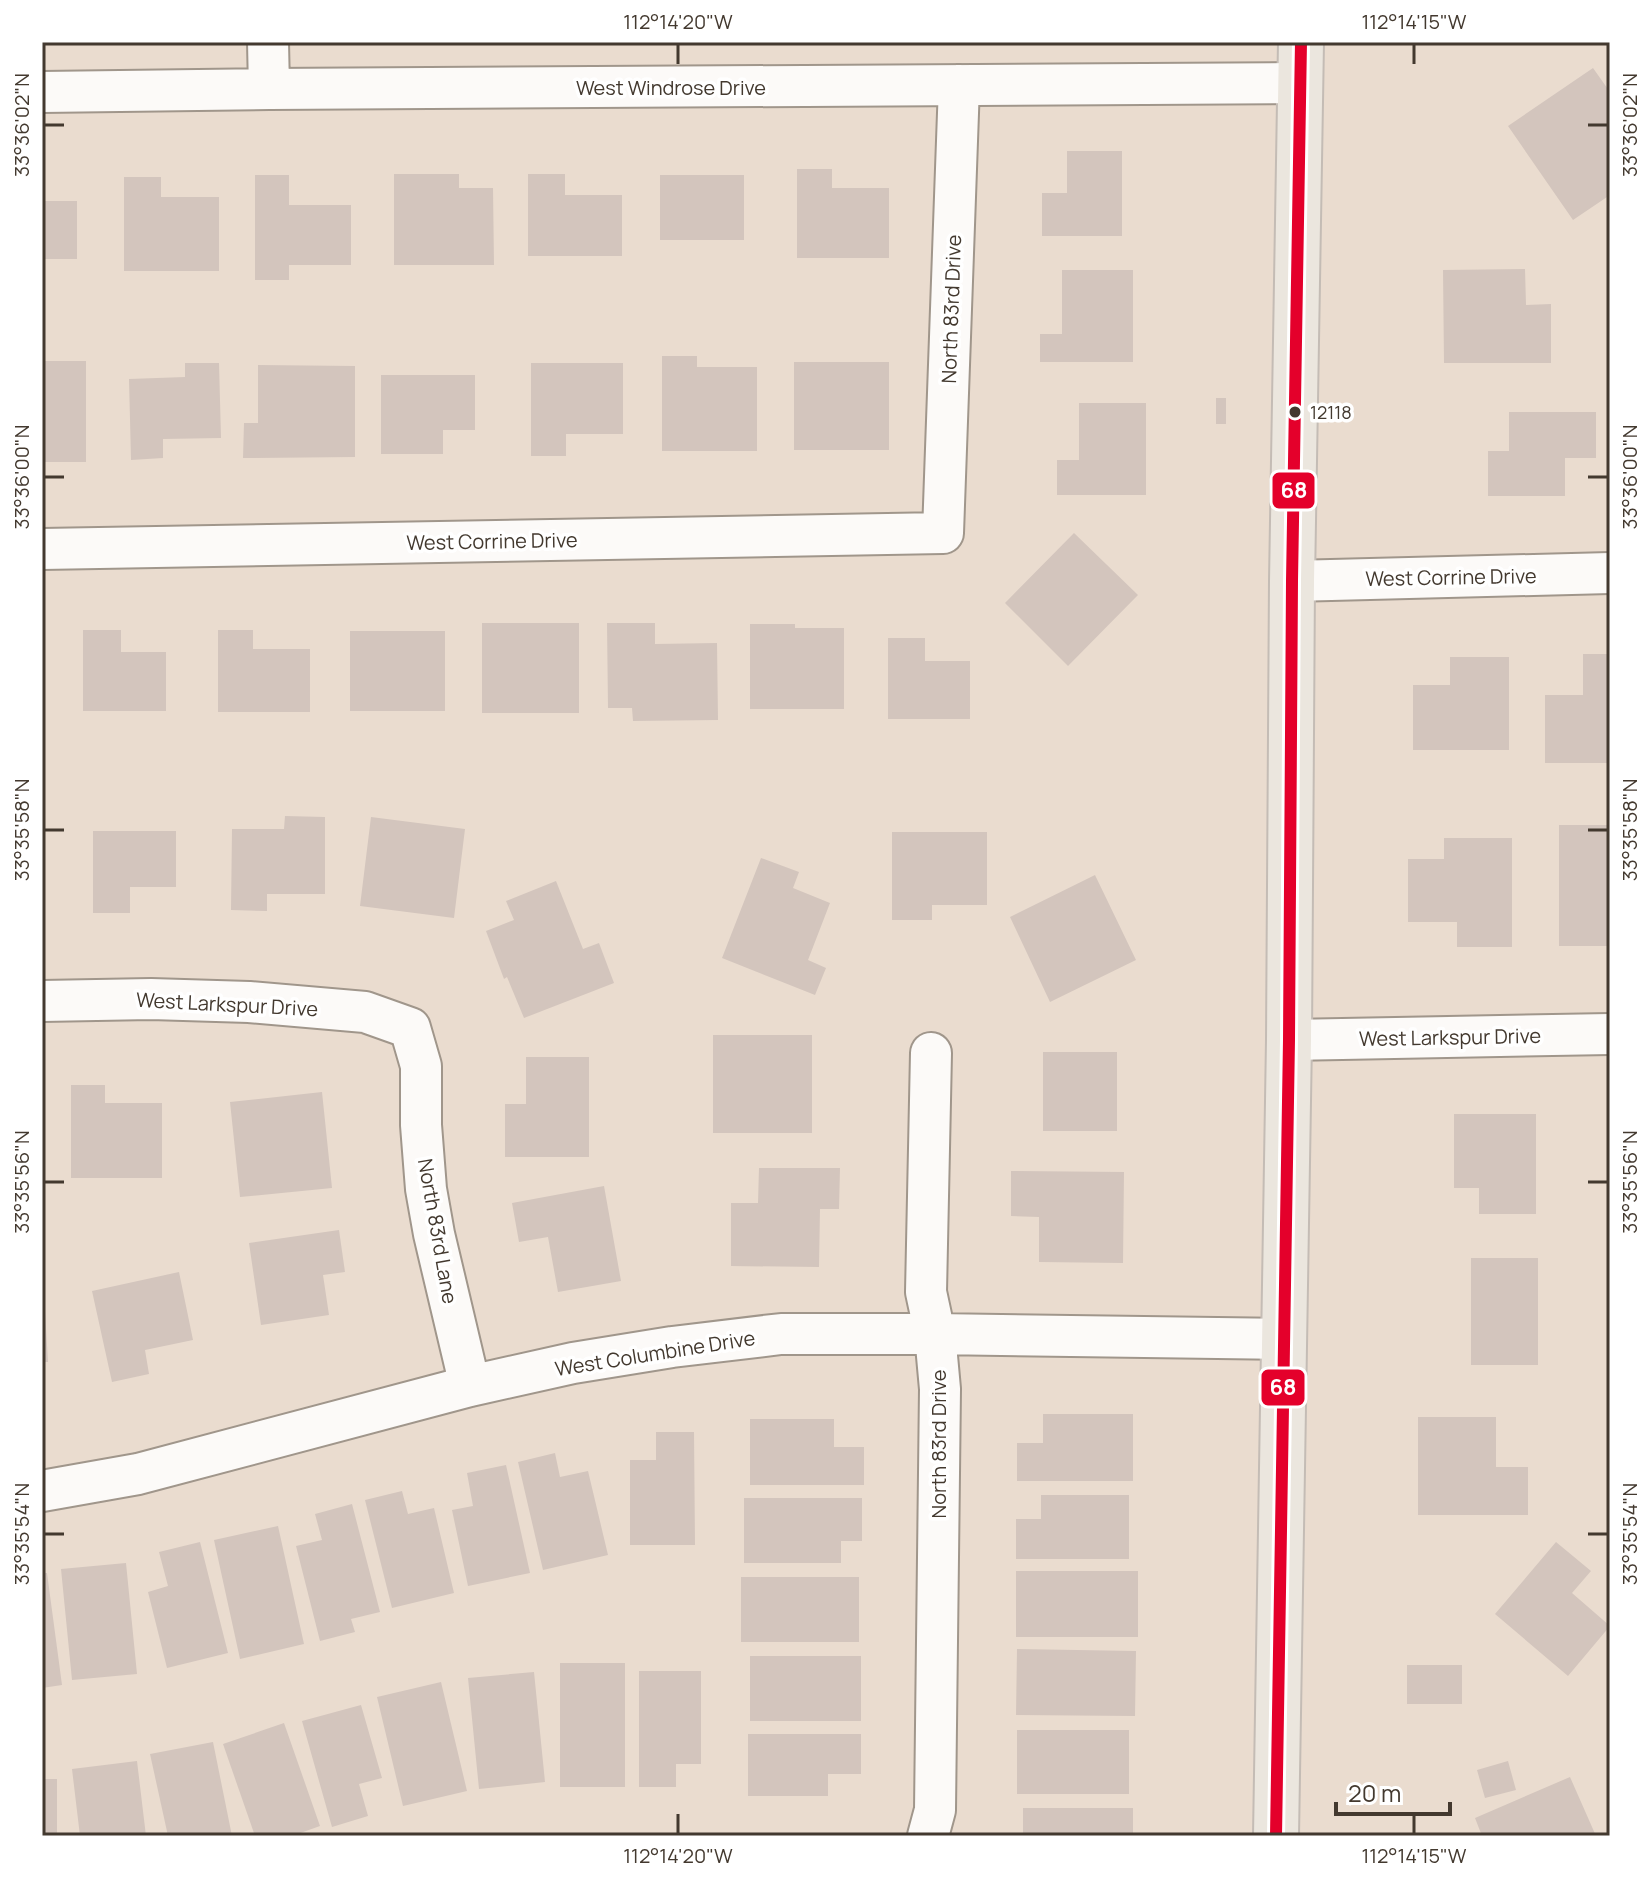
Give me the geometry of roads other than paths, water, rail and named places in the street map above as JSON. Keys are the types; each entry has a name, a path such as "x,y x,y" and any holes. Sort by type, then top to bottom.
{"main road":[{"path":"1276,1836 1301,63"}],"street":[{"path":"268,42 269,89"},
{"name":"West Windrose Drive","path":"42,92 959,85 1301,63"},
{"name":"North 83rd Drive","path":"943,533 959,85"},
{"name":"West Corrine Drive","path":"42,549 943,533"},
{"name":"West Corrine Drive","path":"1292,581 1610,573"},
{"name":"West Larkspur Drive","path":"42,1001 151,999 249,1002 365,1012 410,1028"},
{"name":"North 83rd Lane","path":"410,1028 421,1066 426,1189 470,1386"},
{"name":"West Larkspur Drive","path":"1289,1040 1610,1034"},
{"name":"North 83rd Drive","path":"928,1836 935,1810 940,1389 935,1334 926,1292 931,1053"},
{"name":"West Columbine Drive","path":"42,1491 138,1474 470,1386 573,1363 672,1347 781,1334 1283,1339"}],"place":[{"name":"12118","path":"1295,412"}]}
